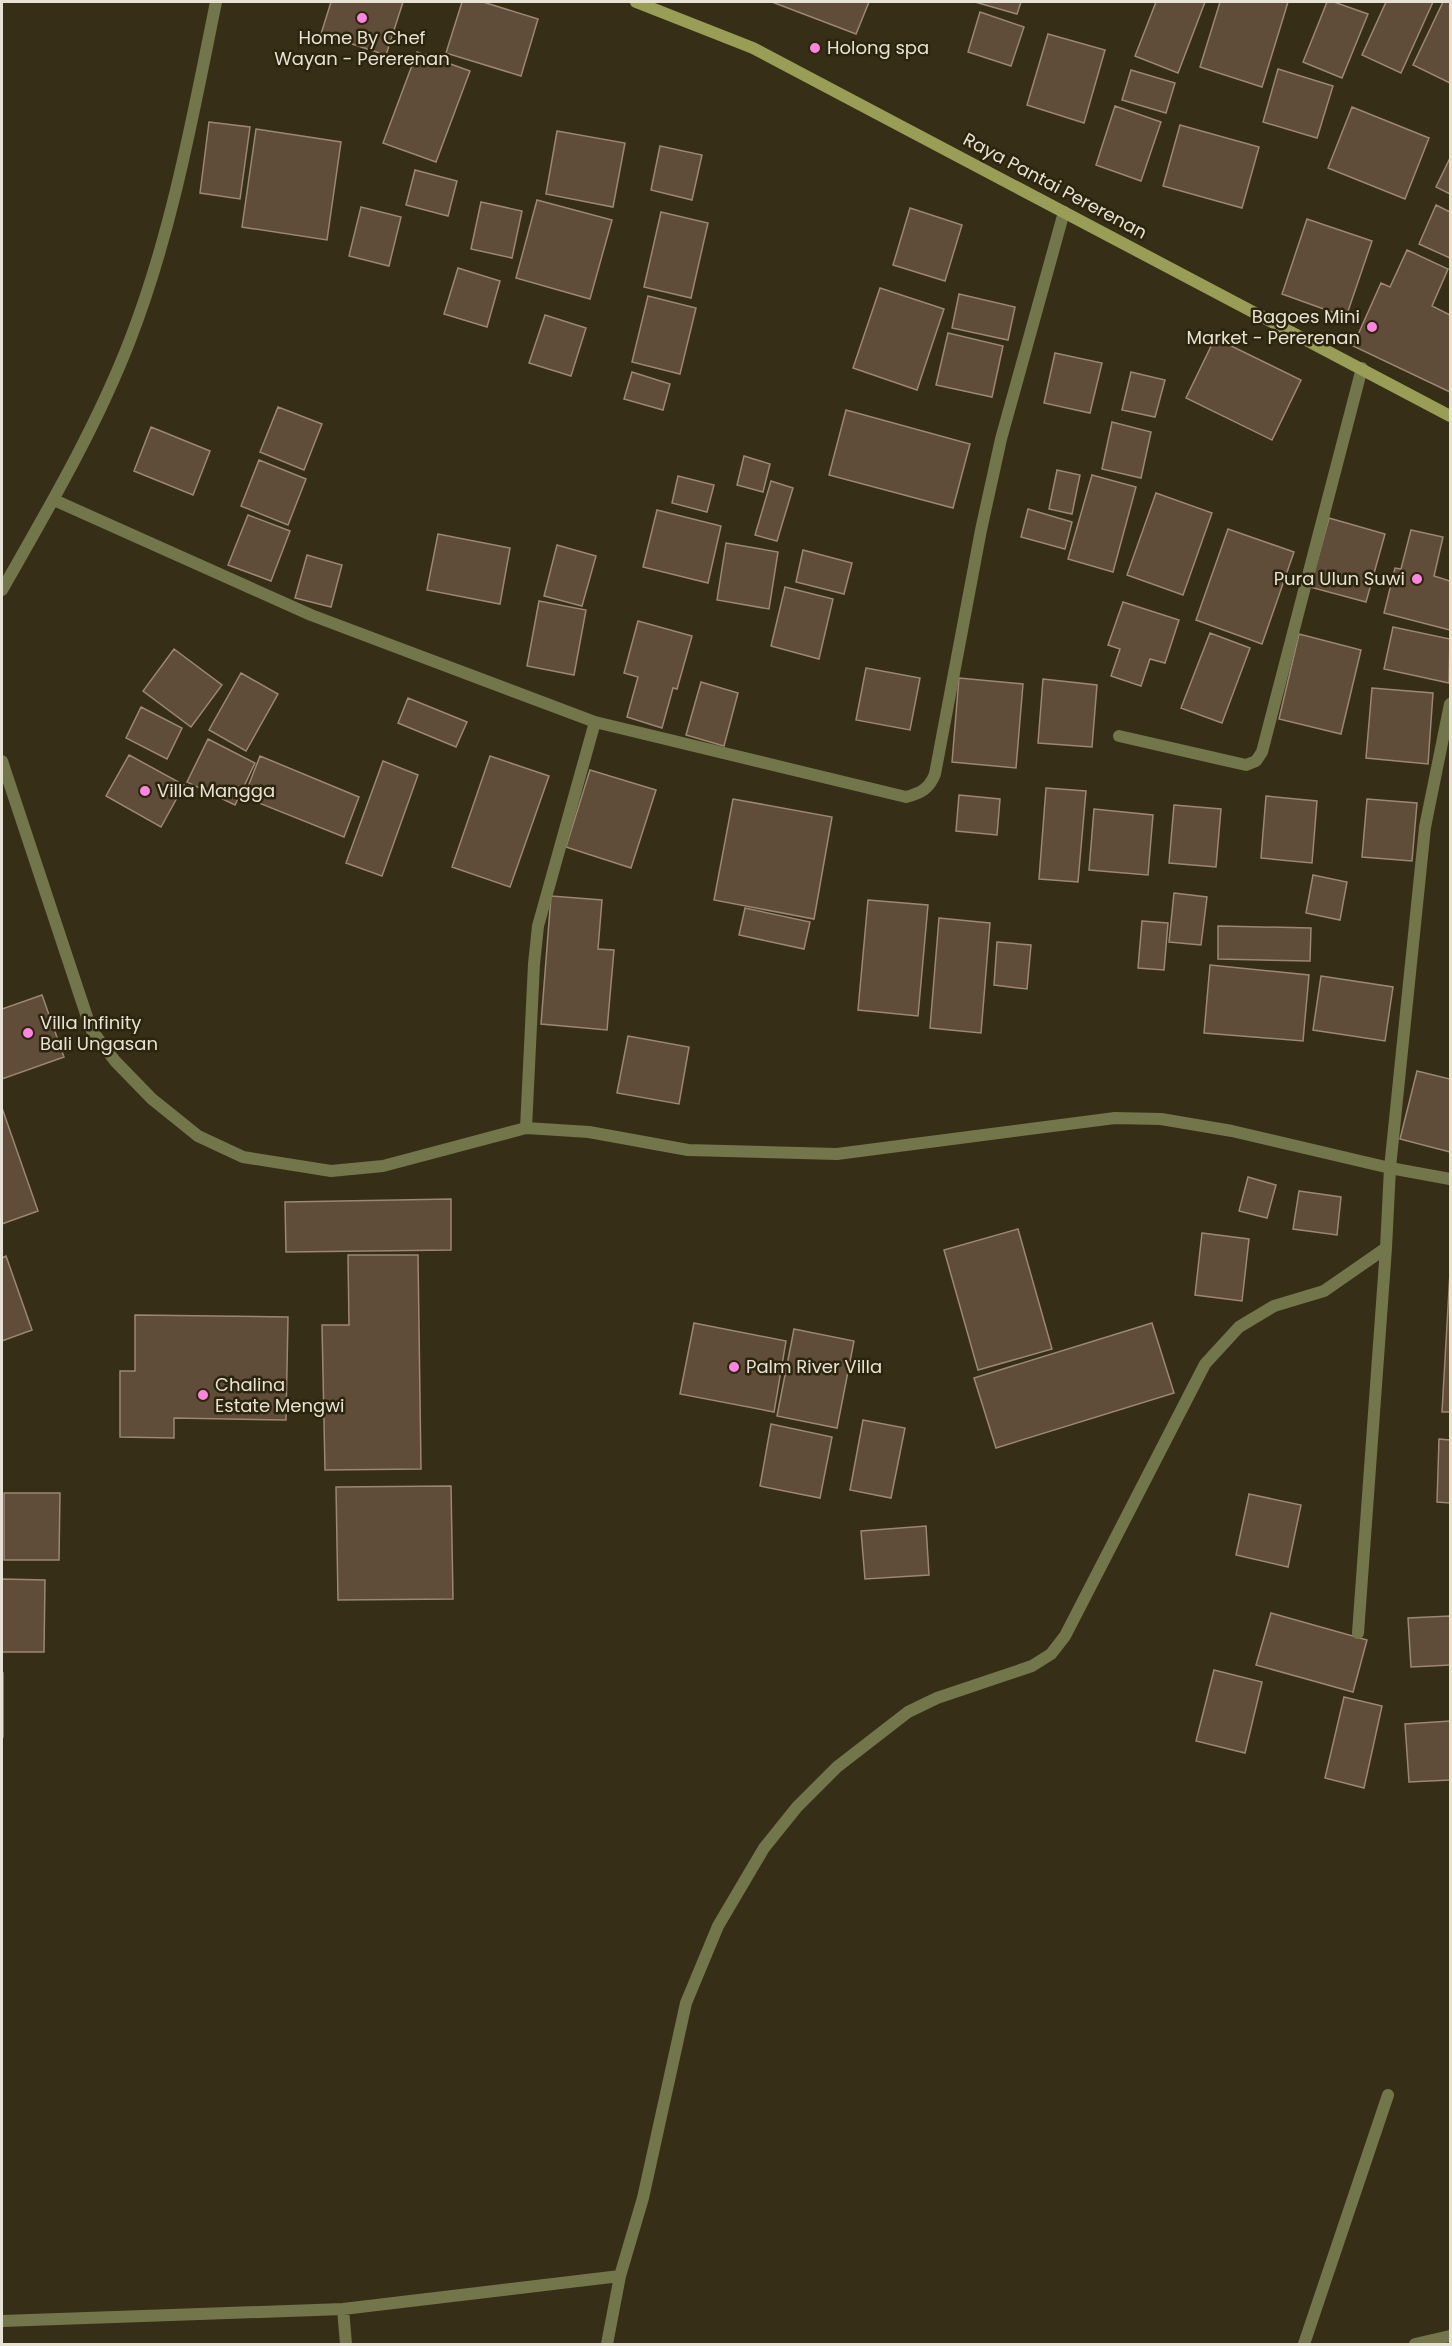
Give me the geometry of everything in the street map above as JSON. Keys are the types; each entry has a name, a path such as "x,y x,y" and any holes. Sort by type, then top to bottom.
{"street":[{"path":"2,590 54,500 89,433 130,340 161,247 193,118 216,2"},
{"name":"Raya Pantai Pererenan","path":"636,2 753,48 1450,416"},
{"path":"54,500 311,615 595,722 906,797 920,794 931,784 935,774 981,530 1001,438 1064,212"},
{"path":"1119,736 1246,765 1256,761 1262,752 1362,368"},
{"path":"1358,1633 1390,1168 1425,827 1450,704"},
{"path":"526,1128 538,926 595,722"},
{"path":"2,761 91,1029 116,1061 152,1099 198,1136 243,1157 331,1171 383,1166 526,1128 589,1132 688,1150 837,1154 1115,1118 1161,1119 1232,1131 1390,1168 1450,1179"},
{"path":"607,2344 620,2276 643,2198 686,2003 718,1926 764,1848 797,1807 837,1767 908,1713 937,1698 1032,1666 1051,1654 1065,1636 1205,1364 1239,1327 1274,1306 1324,1291 1386,1248"},
{"path":"1304,2344 1388,2095"},
{"path":"2,2320 343,2308 620,2276"},
{"path":"343,2308 346,2344"},
{"path":"1415,2344 1450,2336"}],"building":[{"name":"Home By Chef Wayan - Pererenan","path":"331,2 403,2 386,55 321,34"},
{"path":"462,2 483,2 538,19 521,76 446,53"},
{"path":"772,2 869,2 856,34"},
{"path":"975,2 1021,2 1017,14"},
{"path":"1156,2 1205,2 1178,73 1135,56"},
{"path":"1220,2 1288,2 1262,87 1200,67"},
{"path":"1327,2 1334,2 1368,14 1342,78 1303,62"},
{"path":"1386,2 1433,2 1401,73 1362,55"},
{"path":"1443,2 1450,2 1450,83 1413,65"},
{"path":"980,12 1024,27 1011,66 968,52"},
{"path":"1048,34 1105,50 1084,123 1027,105"},
{"path":"417,52 470,71 436,162 383,143"},
{"path":"1278,69 1333,86 1317,138 1263,122"},
{"path":"1131,70 1175,83 1166,113 1122,100"},
{"path":"1115,106 1161,122 1141,181 1096,165"},
{"path":"1352,107 1429,138 1405,199 1328,168"},
{"path":"209,122 250,127 240,199 200,193"},
{"path":"1180,125 1259,147 1242,208 1163,186"},
{"path":"256,129 341,142 327,240 242,227"},
{"path":"557,131 625,143 613,207 546,194"},
{"path":"660,146 702,155 692,200 651,190"},
{"path":"1450,158 1450,194 1436,187"},
{"path":"415,170 457,181 448,216 406,205"},
{"path":"537,200 612,220 590,299 516,278"},
{"path":"481,202 522,211 512,258 471,249"},
{"path":"1436,205 1450,212 1450,258 1419,244"},
{"path":"361,207 401,217 389,266 349,256"},
{"path":"910,208 962,225 945,281 893,265"},
{"path":"661,212 708,223 691,298 644,287"},
{"path":"1307,219 1372,241 1346,317 1282,294"},
{"path":"1407,250 1448,269 1432,306 1450,315 1450,392 1353,346 1381,283 1390,287"},
{"path":"458,268 500,281 487,327 444,314"},
{"path":"880,288 944,309 917,390 853,368"},
{"path":"959,294 1015,307 1008,340 952,328"},
{"path":"648,296 696,308 680,374 632,362"},
{"path":"545,315 586,328 571,376 529,363"},
{"path":"948,333 1003,346 992,397 936,385"},
{"path":"1215,338 1301,380 1272,440 1186,398"},
{"path":"1055,353 1102,363 1090,413 1044,403"},
{"path":"632,372 670,384 663,410 624,399"},
{"path":"1131,372 1165,380 1155,417 1122,410"},
{"path":"278,407 322,424 304,470 260,452"},
{"path":"846,410 970,444 953,508 829,475"},
{"path":"1112,422 1151,432 1141,478 1102,469"},
{"path":"151,427 210,451 193,495 134,471"},
{"path":"744,456 770,464 763,492 737,485"},
{"path":"259,460 306,479 288,525 241,506"},
{"path":"1057,470 1080,475 1072,514 1049,509"},
{"path":"1092,475 1136,487 1113,572 1068,559"},
{"path":"678,476 714,485 707,512 672,503"},
{"path":"771,481 793,488 777,541 755,535"},
{"path":"1156,493 1212,513 1183,595 1127,575"},
{"path":"1028,509 1072,522 1065,549 1021,537"},
{"path":"657,510 721,526 708,583 643,567"},
{"path":"248,515 290,531 271,581 228,565"},
{"path":"1329,518 1385,534 1366,602 1310,587"},
{"path":"1228,529 1294,552 1262,644 1196,620"},
{"name":"Pura Ulun Suwi","path":"1411,530 1443,537 1434,576 1450,581 1450,630 1384,613 1395,568 1401,569"},
{"path":"438,534 510,548 500,604 427,590"},
{"path":"726,543 778,552 769,609 717,600"},
{"path":"557,545 596,556 582,606 544,596"},
{"path":"803,550 852,563 844,594 796,582"},
{"path":"307,555 342,565 331,607 295,598"},
{"path":"785,587 833,599 819,659 771,646"},
{"path":"539,601 586,610 574,675 527,666"},
{"path":"1123,602 1179,620 1165,663 1150,659 1141,686 1111,676 1120,649 1108,645"},
{"path":"638,621 692,636 677,689 673,688 662,728 627,717 638,677 624,673"},
{"path":"1393,627 1450,639 1449,683 1384,669"},
{"path":"1210,633 1250,648 1222,723 1181,708"},
{"path":"1299,634 1361,650 1341,734 1279,719"},
{"path":"174,649 222,685 191,727 143,691"},
{"path":"866,668 920,678 910,730 856,720"},
{"path":"241,673 278,694 246,751 209,730"},
{"path":"959,678 1023,684 1016,768 952,762"},
{"path":"1043,679 1097,685 1092,747 1038,743"},
{"path":"701,682 738,693 724,746 686,735"},
{"path":"1372,688 1433,693 1428,764 1366,758"},
{"path":"408,698 467,722 456,747 398,723"},
{"path":"141,707 182,728 167,759 126,738"},
{"path":"208,739 255,763 235,805 187,782"},
{"name":"Villa Mangga","path":"129,755 184,785 161,827 106,796"},
{"path":"260,756 359,797 344,837 244,797"},
{"path":"490,756 549,776 510,887 452,867"},
{"path":"383,761 418,775 382,876 346,863"},
{"path":"590,770 656,790 631,868 566,847"},
{"path":"1046,788 1086,791 1078,882 1039,879"},
{"path":"959,795 1000,799 997,835 956,831"},
{"path":"1266,796 1317,801 1312,863 1261,858"},
{"path":"733,799 832,817 814,919 714,900"},
{"path":"1367,799 1417,803 1412,861 1362,857"},
{"path":"1174,805 1221,809 1216,867 1169,863"},
{"path":"1094,809 1153,815 1148,875 1089,870"},
{"path":"1313,875 1347,882 1340,920 1306,913"},
{"path":"1174,893 1207,897 1201,945 1169,942"},
{"path":"551,896 602,900 598,949 614,950 607,1030 541,1024"},
{"path":"868,900 928,905 918,1016 858,1010"},
{"path":"745,908 810,922 804,949 739,935"},
{"path":"939,918 990,923 981,1033 930,1028"},
{"path":"1142,921 1168,923 1164,970 1138,968"},
{"path":"1218,926 1311,928 1310,961 1218,959"},
{"path":"997,942 1031,945 1027,989 994,985"},
{"path":"1210,965 1309,975 1303,1041 1204,1033"},
{"path":"1321,976 1393,987 1385,1041 1313,1030"},
{"name":"Villa Infinity Bali Ungasan","path":"42,995 64,1057 2,1079 2,1009"},
{"path":"628,1036 689,1047 679,1104 617,1093"},
{"path":"1417,1071 1450,1079 1450,1152 1400,1139"},
{"path":"2,1108 38,1211 2,1224"},
{"path":"1248,1177 1276,1185 1267,1218 1239,1211"},
{"path":"1299,1191 1341,1197 1337,1235 1293,1229"},
{"path":"451,1199 451,1250 286,1252 285,1202"},
{"path":"1018,1229 1052,1349 978,1370 944,1250"},
{"path":"1202,1233 1249,1239 1242,1301 1195,1295"},
{"path":"348,1255 418,1255 421,1469 325,1470 322,1325 349,1325"},
{"path":"6,1256 32,1330 2,1341 2,1258"},
{"path":"1450,1272 1450,1412 1442,1412"},
{"name":"Chalina Estate Mengwi","path":"135,1315 288,1317 286,1420 174,1418 174,1438 120,1437 120,1371 135,1371"},
{"name":"Palm River Villa","path":"694,1323 786,1341 774,1412 680,1394"},
{"path":"1152,1323 1174,1393 996,1448 974,1378"},
{"path":"794,1329 854,1341 837,1428 777,1416"},
{"path":"863,1420 905,1428 891,1498 850,1490"},
{"path":"771,1424 832,1437 820,1498 760,1486"},
{"path":"1439,1439 1450,1440 1450,1503 1437,1502"},
{"path":"451,1486 453,1599 338,1600 336,1487"},
{"path":"4,1493 60,1493 59,1560 4,1560"},
{"path":"1249,1494 1301,1505 1288,1567 1236,1555"},
{"path":"926,1526 929,1575 865,1579 861,1531"},
{"path":"2,1579 45,1580 44,1652 2,1652"},
{"path":"1271,1613 1367,1640 1353,1692 1256,1665"},
{"path":"1450,1616 1450,1665 1411,1667 1408,1618"},
{"path":"1214,1670 1262,1682 1245,1753 1196,1741"},
{"path":"3,1673 3,1737 2,1737"},
{"path":"1344,1697 1382,1706 1364,1788 1325,1778"},
{"path":"1450,1721 1450,1780 1409,1782 1405,1724"}],"place":[{"name":"Home By Chef Wayan - Pererenan","path":"362,18"},
{"name":"Holong spa","path":"815,48"},
{"name":"Bagoes Mini Market - Pererenan","path":"1372,327"},
{"name":"Pura Ulun Suwi","path":"1417,579"},
{"name":"Villa Mangga","path":"145,791"},
{"name":"Villa Infinity Bali Ungasan","path":"28,1033"},
{"name":"Palm River Villa","path":"734,1367"},
{"name":"Chalina Estate Mengwi","path":"203,1395"}]}
